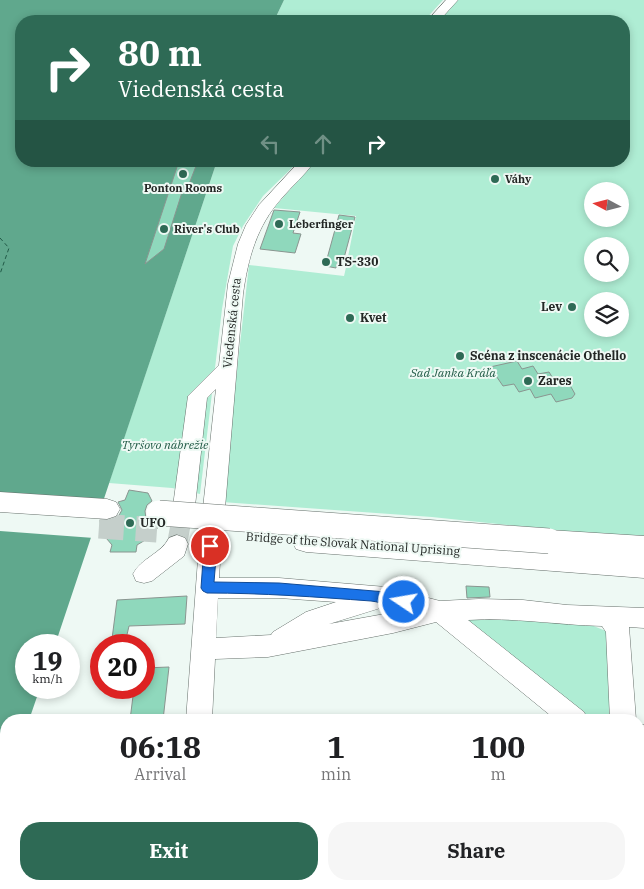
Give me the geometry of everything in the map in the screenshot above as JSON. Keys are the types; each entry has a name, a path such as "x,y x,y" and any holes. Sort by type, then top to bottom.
{"main road":[{"path":"0,502 103,518 0,519"},
{"name":"Bridge of the Slovak National Uprising","path":"169,523 549,550"},
{"path":"549,550 644,547"},
{"path":"549,550 644,566"}],"street":[{"path":"438,15 452,0"},
{"name":"Viedenská cesta","path":"214,508 237,276 245,244 254,225 266,208 303,167"},
{"path":"144,574 176,550 169,523 188,485 198,396 228,367"},
{"path":"199,714 210,546"},
{"path":"207,588 279,588 386,597 440,611 568,714"},
{"path":"268,646 314,619 386,597"},
{"path":"204,649 268,646 393,623 440,611 479,609 523,610 567,615 644,618"},
{"path":"608,616 618,629 623,714"}],"green space":[{"path":"284,0 443,0 429,15 277,15"},
{"name":"Sad Janka Kráľa","path":"457,0 644,0 644,538 548,532 517,526 432,517 222,502 249,265 344,276 356,216 274,208 310,167 630,167 630,15 443,15"},
{"name":"Tyršovo nábrežie","path":"215,167 293,167 263,196 243,226 233,246 222,309 200,494 172,488 109,483"},
{"path":"471,616 591,625 606,631 611,714 581,714 468,623 468,619"}],"shaded area":[{"path":"0,0 284,0 277,15 15,15 15,167 215,167 59,634 15,634 15,699 36,699 31,714 0,714"}],"pier":[{"path":"0,493 106,500 94,538 0,531"}],"building":[{"path":"177,167 196,167 189,184 185,183 164,249 145,264"},
{"name":"Leberfinger","path":"274,210 300,212 293,233 301,234 295,253 260,249"},
{"path":"339,215 355,217 344,258 339,258 336,268 325,266"},
{"name":"Zares","path":"517,361 522,369 533,366 538,374 549,372 556,383 567,380 575,394 572,398 556,402 551,394 535,398 530,389 519,392 514,384 503,386 490,367"},
{"name":"UFO","path":"129,490 148,493 152,501 147,505 145,511 146,519 151,525 158,527 152,536 137,545 136,552 110,552 112,545 101,532 100,520 108,521 118,517 122,510 118,502 125,500"},
{"path":"466,586 489,587 490,597 467,598"},
{"path":"187,596 185,624 129,626 127,634 113,634 117,600"},
{"path":"169,667 164,714 131,714 133,699 155,699 155,668"}],"ferry route":[{"path":"0,238 9,248 0,274"}],"tunnel":[{"path":"177,544 184,506"},
{"path":"210,546 214,508"},
{"path":"99,526 157,530"}],"place":[{"name":"Ponton Rooms","path":"183,174"},
{"name":"Váhy","path":"495,179"},
{"name":"Leberfinger","path":"279,224"},
{"name":"River's Club","path":"164,229"},
{"name":"TS-330","path":"326,262"},
{"name":"Lev","path":"572,307"},
{"name":"Kvet","path":"350,318"},
{"name":"Scéna z inscenácie Othello","path":"460,356"},
{"name":"Zares","path":"528,381"},
{"name":"UFO","path":"130,523"}],"route":[{"path":"210,546 207,588 279,588 386,597 404,602"}]}
